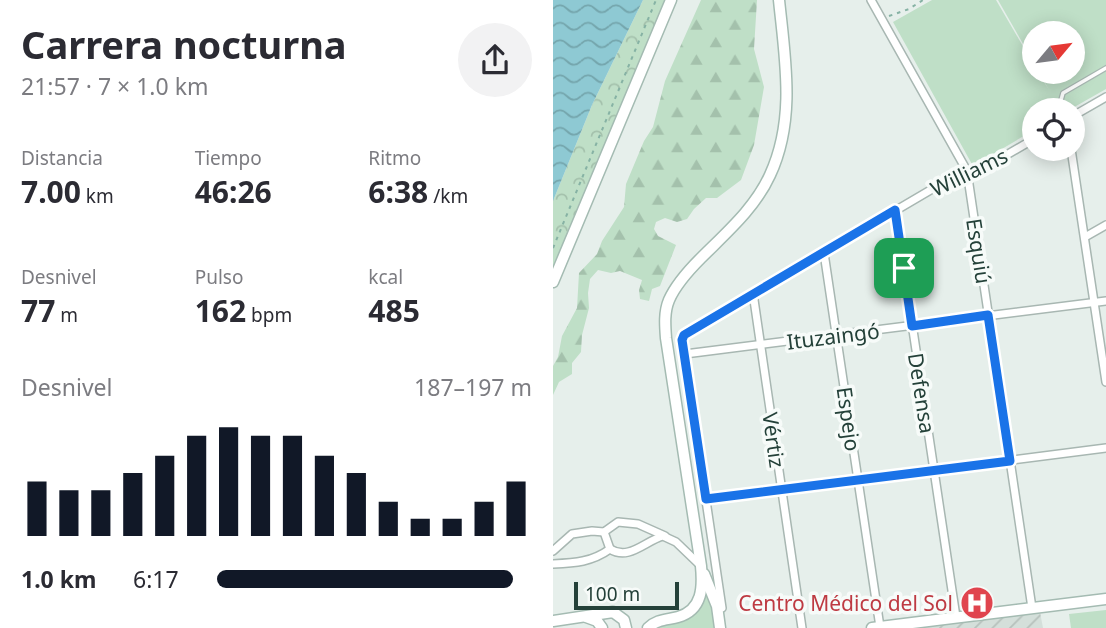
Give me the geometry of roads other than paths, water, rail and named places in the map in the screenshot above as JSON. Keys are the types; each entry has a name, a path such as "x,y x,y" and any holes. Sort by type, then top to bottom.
{"main road":[{"path":"553,282 671,0"},
{"path":"648,628 654,622 685,615 696,605 702,592 701,566 666,338 668,301 678,284 752,205 775,163 787,109 779,0"},
{"path":"701,566 714,596 720,628"},
{"path":"876,627 1106,599"},
{"path":"553,621 613,612 624,620 625,628"},
{"path":"583,617 597,621 602,628"}],"street":[{"name":"Esquiú","path":"871,0 967,171 1032,608"},
{"path":"1085,109 1106,97"},
{"name":"Williams","path":"685,354 682,340 686,332 956,175 984,167 1022,146"},
{"path":"1073,161 1106,382"},
{"name":"Defensa","path":"895,210 956,617"},
{"path":"1085,237 1106,225"},
{"name":"Espejo","path":"824,253 858,480 876,627"},
{"name":"Vértiz","path":"753,293 802,628"},
{"name":"Ituzaingó","path":"685,354 1106,301"},
{"path":"685,354 722,608"},
{"path":"706,499 1106,448"},
{"path":"553,551 572,534 604,532 618,522 627,522 668,537 701,566"},
{"path":"604,532 610,549"},
{"path":"610,549 623,553 632,552 658,538 668,537"},
{"path":"553,564 586,561 599,557 610,549"}],"lane":[{"path":"1062,98 1063,93 1106,68"}],"water":[{"path":"553,0 643,0 592,105 553,201"}],"place":[{"name":"Centro Médico del Sol","path":"977,603"}]}
